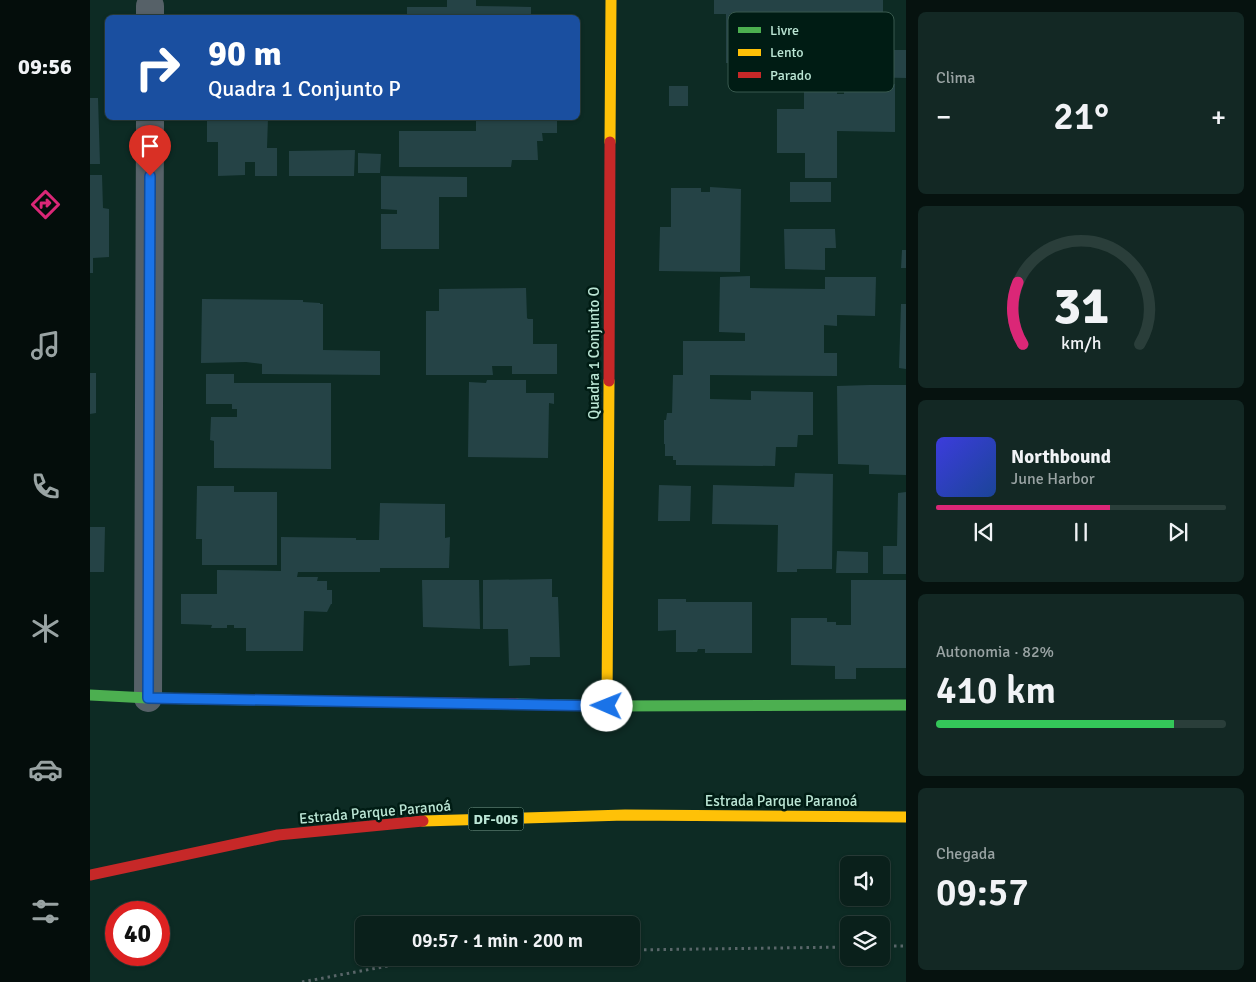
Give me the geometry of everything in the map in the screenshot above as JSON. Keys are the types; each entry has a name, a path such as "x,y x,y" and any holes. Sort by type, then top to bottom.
{"street":[{"name":"Quadra 1 Conjunto O","path":"607,706 611,0"},
{"path":"148,698 150,120"},
{"path":"90,694 148,698 607,706 906,706"},
{"name":"Estrada Parque Paranoá","path":"90,875 278,835 420,821 625,815 906,817"}],"path":[{"path":"890,946 906,946"},
{"path":"640,950 840,947"},
{"path":"302,982 388,966"}],"building":[{"path":"447,0 476,0 476,6 531,7 531,15 407,15 407,7 447,7"},
{"path":"714,0 883,0 883,12 728,12 728,63 726,63 726,14 714,14"},
{"path":"229,14 278,14 278,15"},
{"path":"295,14 371,14 371,15"},
{"path":"894,50 906,50 906,78 894,78"},
{"path":"895,84 895,132 837,131 837,178 805,178 805,153 777,153 777,109 804,109 804,92 837,92 837,94 844,94 844,92 894,92"},
{"path":"669,86 688,86 688,106 669,106"},
{"path":"90,98 98,98 100,164 90,164"},
{"path":"268,120 267,148 277,148 277,176 255,176 255,162 245,162 245,175 218,176 218,142 207,142 207,121"},
{"path":"476,120 557,120 557,133 542,133 543,141 537,141 538,160 512,160 511,167 399,167 399,131 476,131"},
{"path":"355,150 354,176 289,176 289,151"},
{"path":"358,153 381,154 380,173 358,173"},
{"path":"90,175 102,175 103,208 109,209 109,257 93,258 93,273 90,273"},
{"path":"381,176 467,177 467,197 439,197 439,249 381,249 381,214 397,214 397,210 381,209"},
{"path":"790,182 831,182 831,202 790,202"},
{"path":"710,187 741,189 740,272 659,271 660,227 671,227 671,188 701,188 701,192 710,192"},
{"path":"784,229 835,229 836,248 825,248 825,270 785,269"},
{"path":"902,250 906,250 906,268 901,268"},
{"path":"750,276 750,288 825,289 825,277 876,277 875,316 837,315 837,326 824,325 824,353 837,353 837,376 710,375 710,399 751,400 751,391 813,392 813,435 798,435 797,447 776,447 775,466 676,465 676,460 673,460 673,456 665,456 664,420 666,420 667,413 672,413 673,375 683,375 683,341 745,341 745,333 719,332 720,277"},
{"path":"526,288 527,318 533,319 533,344 557,344 557,374 512,374 512,366 492,366 493,375 426,375 426,311 439,311 439,289"},
{"path":"202,299 303,300 303,302 323,304 323,350 380,351 380,375 262,374 262,364 246,362 201,363"},
{"path":"901,304 906,304 906,369 899,368"},
{"path":"90,373 96,373 96,413 90,414"},
{"path":"206,374 234,374 234,383 331,383 331,469 214,468 214,441 210,440 211,417 237,417 237,409 232,409 232,404 206,404"},
{"path":"487,380 526,380 526,393 554,393 554,404 549,403 548,458 468,457 469,382 486,383"},
{"path":"906,385 906,475 869,474 869,465 838,464 837,386"},
{"path":"795,473 833,474 832,569 797,569 797,572 777,572 778,525 712,524 713,485 794,487"},
{"path":"659,485 691,486 690,521 658,521"},
{"path":"197,486 234,486 234,492 277,492 277,565 202,565 202,539 196,539"},
{"path":"906,492 906,574 883,574 883,546 897,546 898,493"},
{"path":"380,503 445,504 445,538 450,537 449,568 380,568 380,572 298,572 297,577 318,577 317,581 327,581 327,590 332,590 332,604 327,612 304,611 303,651 246,651 246,628 234,628 234,625 227,625 227,628 211,628 212,625 181,624 181,594 217,594 217,570 281,571 281,537 379,540"},
{"path":"90,527 105,527 104,572 90,572"},
{"path":"837,551 868,552 868,573 836,573"},
{"path":"552,579 552,597 558,597 560,657 530,657 530,665 509,666 508,629 483,629 483,580"},
{"path":"422,580 479,580 480,629 423,627"},
{"path":"851,580 906,580 906,668 856,668 856,679 835,679 835,666 791,665 791,618 827,618 827,622 836,622 836,625 851,625"},
{"path":"658,599 686,599 686,602 752,602 752,653 705,653 705,649 698,649 697,652 676,652 676,630 658,631"}],"traffic: fast":[{"path":"90,695 320,701"},
{"path":"517,704 607,706 906,705"}],"traffic: slow":[{"path":"610,142 611,0"},
{"path":"607,706 609,381"},
{"path":"423,821 625,815 906,817"}],"traffic: jam":[{"path":"609,381 610,142"},
{"path":"320,701 517,704"},
{"path":"90,875 278,835 423,821"}],"route":[{"path":"150,176 148,698 607,706"}]}
